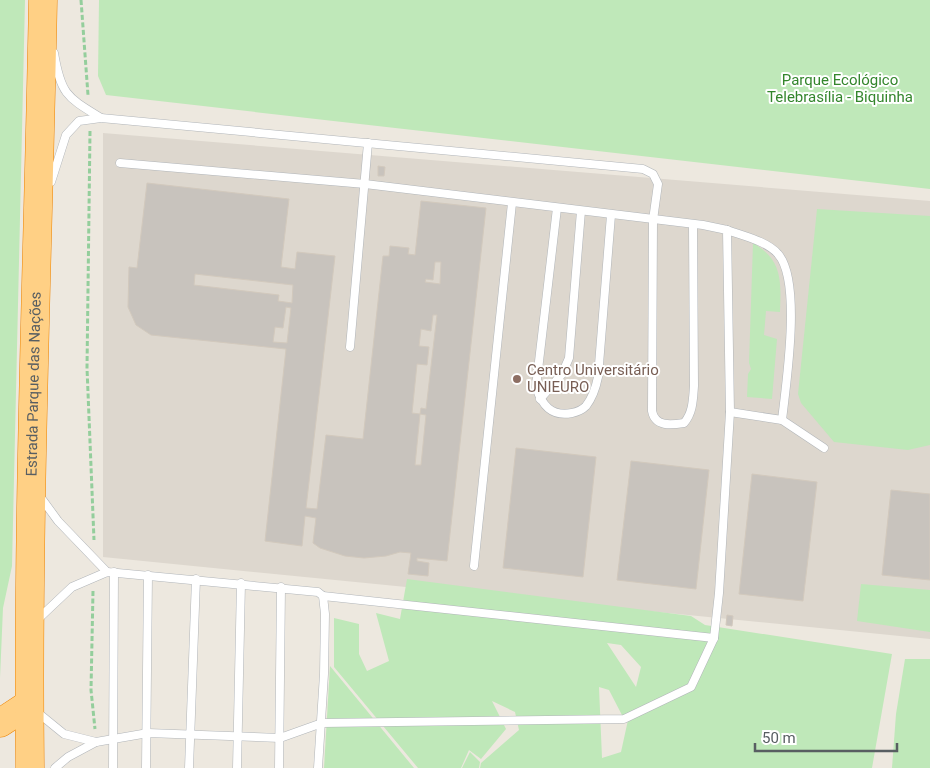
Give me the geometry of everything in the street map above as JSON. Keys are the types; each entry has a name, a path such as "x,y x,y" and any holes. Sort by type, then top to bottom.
{"highway":[{"name":"Estrada Parque das Nações","path":"30,768 32,356 38,230 44,0"},
{"path":"0,723 29,704"}],"lane":[{"path":"44,0 51,37"},
{"path":"53,46 57,74 63,90 73,101 101,118"},
{"path":"38,230 57,156 66,135 79,121 101,118 644,169 653,174 658,184 653,220 652,411 657,421 664,424 684,423 689,417 692,408 694,386 693,225"},
{"path":"350,347 368,143"},
{"path":"120,164 365,184 727,230 770,247 779,254 788,273 791,307 782,420"},
{"path":"474,566 512,202"},
{"path":"557,208 536,387 540,399 546,407 561,415 576,412 586,407 594,393 598,377 611,215"},
{"path":"540,399 562,374 569,358 581,211"},
{"path":"54,768 68,757 96,742 148,733 280,738 322,723 624,720 691,687 714,638 730,452 727,230"},
{"path":"730,412 782,420 824,448"},
{"path":"31,485 58,521 110,572 113,768"},
{"path":"30,626 61,596 93,577 110,572 282,587 318,592 323,596 714,638"},
{"path":"146,768 148,733 148,575"},
{"path":"189,768 196,579"},
{"path":"237,768 241,583"},
{"path":"279,768 282,587"},
{"path":"318,768 322,723 325,614 323,596"},
{"path":"29,704 64,734 96,742"}],"path":[{"path":"81,0 90,111"},
{"path":"90,120 87,368 95,559"},
{"path":"93,577 91,690 96,742"}],"shaded area":[{"name":"Centro Universitário UNIEURO","path":"103,133 930,201 930,639 103,557"}],"green space":[{"path":"0,0 25,0 12,566 3,608 0,678"},
{"name":"Parque Ecológico Telebrasília - Biquinha","path":"99,0 930,0 930,189 106,95 98,76"},
{"path":"817,209 930,216 930,445 908,450 834,442 801,403 798,394"},
{"path":"753,243 763,250 775,264 780,281 780,312 766,311 764,335 777,339 772,399 747,397 748,374 751,369 749,363"},
{"path":"407,579 691,616 705,625 892,654 872,768 480,768 481,763 519,730 515,712 492,701 506,729 481,759 469,750 461,768 418,768 334,667 334,618 359,624 359,654 367,671 389,661 376,613 400,619","holes":["607,643 621,645 641,667 636,687","599,687 609,690 624,719 628,720 621,752 602,758"]},
{"path":"861,584 930,590 930,632 857,621"},
{"path":"905,659 930,659 930,768 892,768 896,714"},
{"path":"330,666 414,768 324,768"},
{"path":"470,752 480,762 479,768 462,768"}],"building":[{"path":"378,166 385,167 384,176 378,176"},
{"path":"147,183 289,199 281,267 295,269 297,252 335,256 306,508 317,509 326,435 363,439 383,256 389,256 390,246 409,248 408,254 415,255 421,201 486,208 447,561 417,558 417,561 429,563 428,576 408,574 411,553 400,552 386,556 364,558 345,556 320,548 313,543 316,518 305,516 302,546 265,541 286,349 151,335 136,325 128,307 129,267 137,268","holes":["435,262 441,262 440,284 425,282 426,279 433,280","195,274 293,285 292,303 278,301 279,295 194,285","286,307 291,308 287,343 273,342 275,327 283,328","433,315 437,315 426,409 421,408 420,414 412,413 417,364 427,365 429,347 419,346 421,329 431,331","420,414 426,415 421,465 415,465"]},
{"path":"516,448 596,457 583,577 503,568"},
{"path":"631,461 709,470 696,589 617,580"},
{"path":"752,474 817,482 803,601 739,594"},
{"path":"891,490 930,494 930,580 882,575"},
{"path":"727,615 733,616 732,626 726,625"}],"place":[{"name":"Centro Universitário UNIEURO","path":"517,379"}]}
